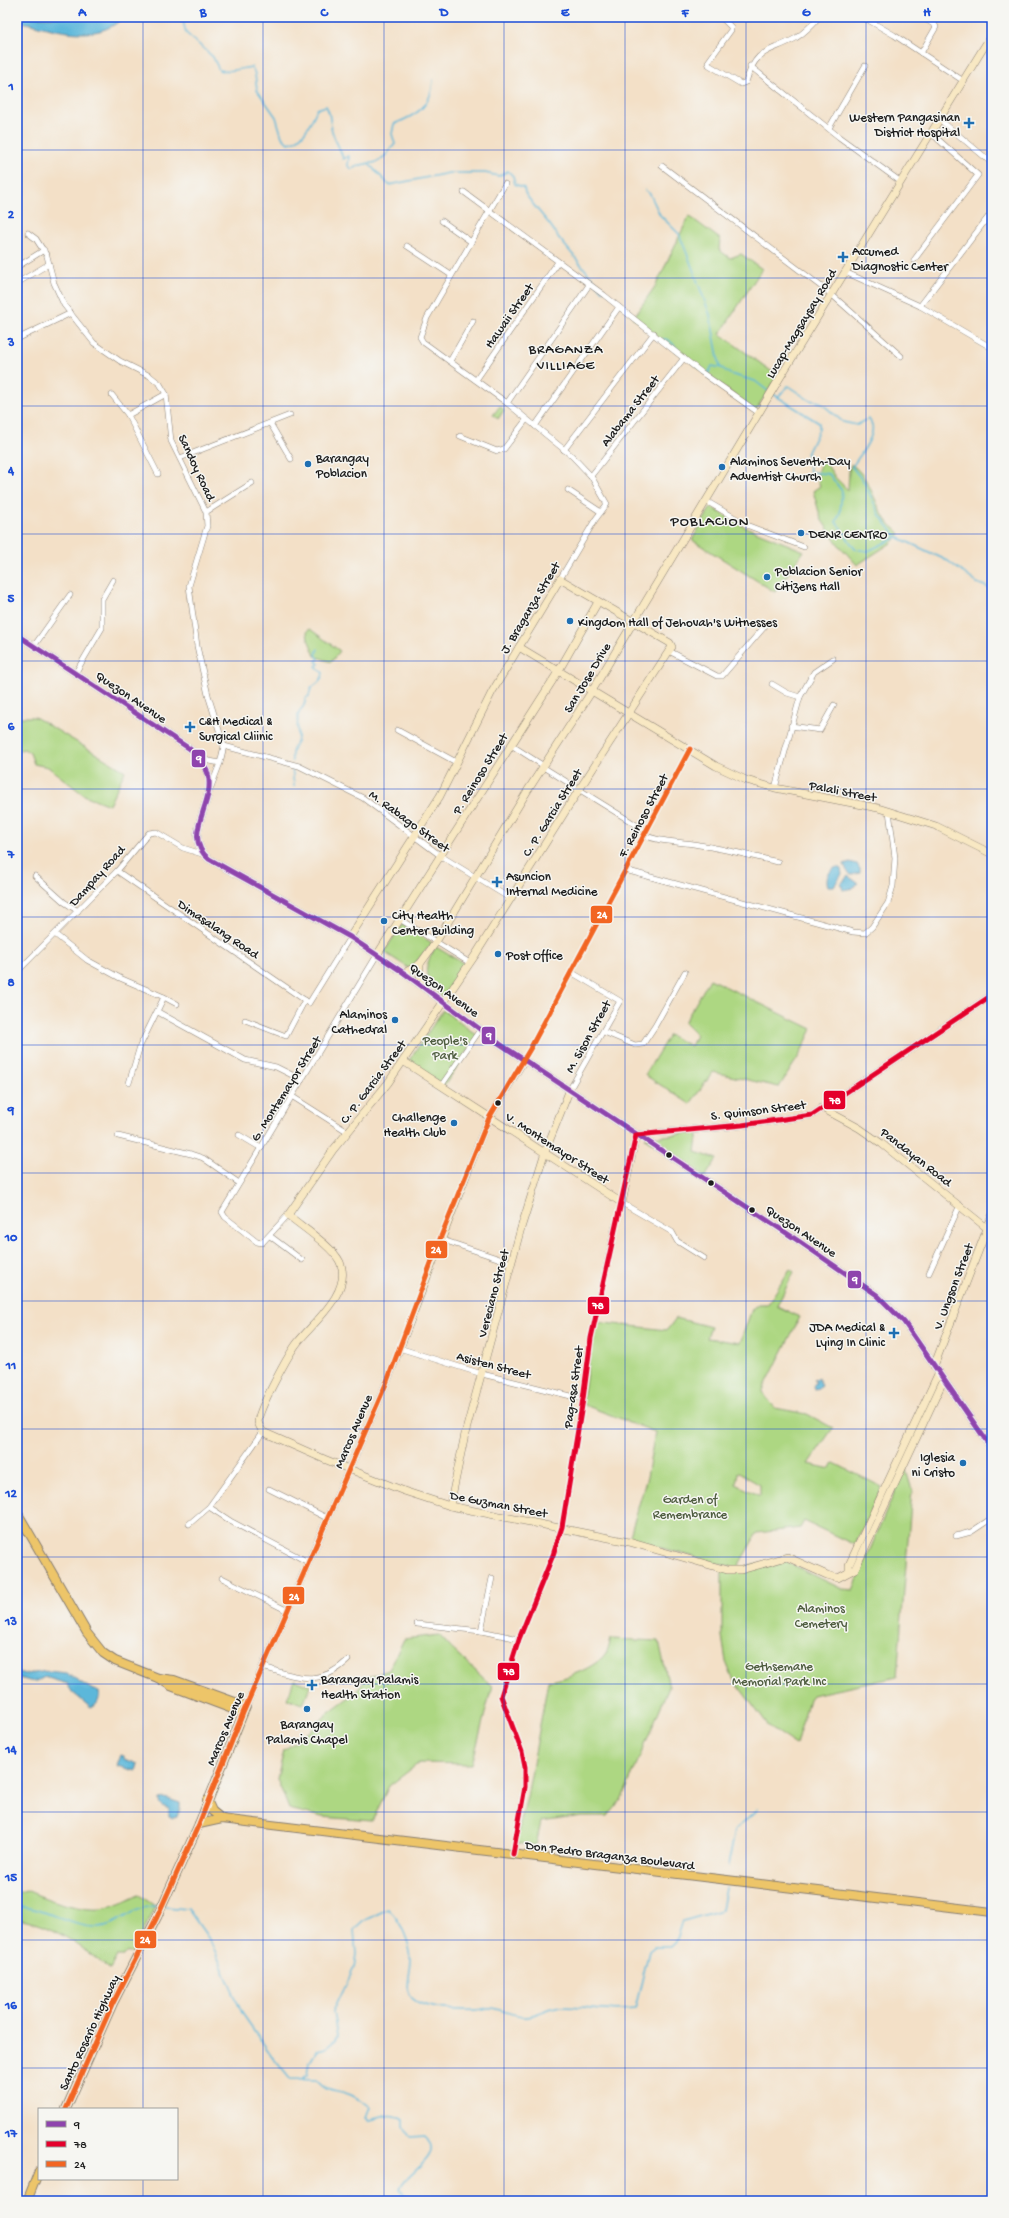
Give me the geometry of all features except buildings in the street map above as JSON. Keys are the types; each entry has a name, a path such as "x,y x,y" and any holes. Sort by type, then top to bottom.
{"main road":[{"path":"17,1512 93,1643 103,1653 115,1661 158,1678 171,1686 244,1710"},
{"name":"Marcos Avenue","path":"203,1812 244,1710"},
{"path":"207,1800 212,1811 222,1819"},
{"path":"203,1812 222,1819"},
{"path":"203,1812 213,1819"},
{"name":"Santo Rosario Highway","path":"66,2108 113,2003 157,1917 203,1812"},
{"name":"Don Pedro Braganza Boulevard","path":"199,1824 213,1819 222,1819 992,1912"},
{"path":"27,2201 38,2174"}],"street":[{"path":"721,17 731,27 731,30 708,60 709,64 741,84 746,82 750,66 763,52 796,37 808,29 819,17"},
{"path":"863,17 921,52 962,80"},
{"path":"921,52 936,27 922,17"},
{"name":"Lucap-Magsaysay Road","path":"767,400 962,80 992,34"},
{"path":"750,66 901,182"},
{"path":"829,128 865,66"},
{"path":"939,119 992,163"},
{"path":"914,260 978,175 931,132"},
{"path":"662,166 831,294 901,356"},
{"path":"407,246 451,275 488,210 505,184"},
{"path":"464,192 759,413"},
{"path":"920,306 992,212"},
{"path":"442,221 470,241"},
{"path":"28,233 36,239 44,250 54,283 64,305 94,343 120,361 150,376 160,384 166,394 128,415"},
{"path":"17,267 44,250"},
{"name":"Hawaii Street","path":"476,380 558,262"},
{"path":"17,283 49,264"},
{"path":"845,272 920,306 992,348"},
{"name":"J. Braganza Street","path":"350,937 440,796 492,692 518,647 607,504 591,476 564,450 507,403 423,342 420,337 421,332 451,275"},
{"path":"507,403 589,285"},
{"path":"535,426 619,307"},
{"path":"17,339 71,313"},
{"path":"450,361 473,321"},
{"path":"564,450 654,333"},
{"name":"Alabama Street","path":"591,476 684,358"},
{"name":"Sandoy Road","path":"166,394 171,441 206,512 207,526 189,586 190,601 197,646 208,695 224,746"},
{"path":"112,395 128,415 158,474"},
{"name":"San Jose Drive","path":"404,973 420,964 436,942 592,691 767,400"},
{"path":"180,458 290,415"},
{"path":"460,436 497,451 504,450 526,420"},
{"path":"270,423 291,459"},
{"path":"206,512 252,483"},
{"path":"568,490 601,512"},
{"path":"706,501 749,526 804,547"},
{"path":"560,579 670,643 672,647 670,651 717,676 722,676 765,626"},
{"path":"76,672 102,628 102,599 114,580"},
{"path":"34,646 70,595"},
{"name":"P. Reinoso Street","path":"377,955 401,920 558,672 598,602"},
{"name":"Quezon Avenue","path":"17,635 76,672 190,749 199,759 208,774 209,791 196,833 197,842 202,854 350,937 404,973 480,1030 524,1060 800,1242 877,1295 904,1322 992,1449"},
{"name":"Palali Street","path":"518,647 716,766 746,780 775,788 889,811 936,826 992,854"},
{"name":"C. P. Garcia Street","path":"266,1241 288,1215 333,1150 403,1061 443,1003 670,651"},
{"path":"775,788 800,697 814,672 833,659"},
{"path":"772,684 787,693 800,697"},
{"path":"791,726 820,730 834,705"},
{"path":"397,730 456,762"},
{"path":"511,745 645,833 660,841 724,849 778,862"},
{"path":"209,791 220,763 224,746"},
{"name":"M. Rabago Street","path":"224,746 261,755 308,770 363,798 386,813 414,838 475,878 511,899"},
{"name":"F. Reinoso Street","path":"524,1060 690,749"},
{"path":"199,759 220,763"},
{"path":"626,870 845,930 865,933 872,928 888,903 893,886 896,858 889,811"},
{"name":"Dampay Road","path":"17,972 56,935 117,871 145,835 153,831 183,848 202,854"},
{"name":"Dimasalang Road","path":"117,871 307,1002"},
{"path":"35,876 64,902 78,911"},
{"path":"401,920 470,963"},
{"path":"56,935 87,960 120,978 177,1004"},
{"path":"245,1020 286,1036 350,937"},
{"name":"G. Montemayor Street","path":"266,1241 262,1243 257,1242 225,1217 223,1210 377,955"},
{"path":"420,964 420,975 424,988"},
{"name":"M. Sison Street","path":"570,1089 620,1002 571,972"},
{"path":"604,1032 635,1045 643,1044 655,1026 685,972"},
{"name":"S. Quimson Street","path":"636,1135 788,1119 812,1115 992,996"},
{"path":"129,1084 140,1046 164,998"},
{"path":"158,1012 245,1060 276,1067 302,1080"},
{"path":"441,1086 480,1030"},
{"name":"Marcos Avenue","path":"244,1710 349,1469 399,1348 440,1239 489,1118 524,1060"},
{"name":"V. Montemayor Street","path":"403,1061 622,1203 672,1232 677,1241 704,1258"},
{"name":"Vereciano Street","path":"450,1506 465,1434 512,1263 545,1152 570,1089"},
{"path":"293,1096 348,1132"},
{"name":"Pandayan Road","path":"822,1108 859,1128 882,1144 960,1205 989,1230"},
{"path":"239,1135 261,1148"},
{"name":"Pag-asa Street","path":"513,1854 525,1787 525,1767 522,1752 501,1696 519,1639 553,1555 562,1527 583,1399 591,1338 636,1135"},
{"path":"118,1136 203,1158 239,1183"},
{"path":"929,1273 960,1205"},
{"path":"189,1524 209,1507 263,1432 258,1425 259,1414 282,1366 299,1341 324,1314 335,1296 342,1275 340,1261 333,1253 288,1215"},
{"name":"V. Ungson Street","path":"934,1366 989,1230 992,1216"},
{"path":"270,1236 302,1260"},
{"path":"440,1239 512,1263"},
{"name":"Asisten Street","path":"399,1348 482,1374 583,1399"},
{"path":"901,1461 911,1432 939,1372"},
{"path":"901,1461 918,1435 944,1379"},
{"path":"923,1404 931,1407"},
{"name":"De Guzman Street","path":"263,1432 349,1469 450,1506 562,1527 629,1542 727,1570 741,1570 783,1557 791,1558 835,1578 842,1577 849,1568 855,1569 872,1522 901,1461"},
{"path":"911,1432 918,1435"},
{"path":"269,1489 327,1518"},
{"path":"209,1507 238,1525 308,1562"},
{"path":"956,1536 971,1532 992,1518"},
{"path":"222,1578 288,1610"},
{"path":"481,1631 492,1578"},
{"path":"417,1624 481,1631 519,1639"},
{"path":"263,1667 302,1678 312,1678 330,1674 348,1660"}],"green space":[{"path":"689,216 720,239 719,250 730,258 741,254 762,269 720,334 778,376 755,411 633,318 656,285"},
{"path":"500,406 504,410 498,419 493,415"},
{"path":"824,460 835,477 848,490 851,464 857,469 867,482 885,519 900,534 891,543 857,565 838,544 821,519 813,491 820,486 818,472 819,466"},
{"path":"711,507 745,527 804,551 775,592 692,540"},
{"path":"310,629 340,651 331,662 315,656 308,639 307,631"},
{"path":"17,717 35,717 125,771 109,805 84,795 48,767 34,764 30,753 24,749 17,751"},
{"path":"402,924 432,943 410,969 384,952"},
{"path":"436,947 466,965 443,998 428,979 427,974 428,962"},
{"path":"710,979 812,1029 799,1056 779,1087 713,1072 690,1104 645,1075 669,1035 691,1046 696,1035 684,1023"},
{"name":"People's Park","path":"443,1010 478,1036 444,1086 408,1062"},
{"path":"698,1132 695,1152 717,1159 705,1177 645,1138"},
{"name":"Garden of Remembrance","path":"790,1269 794,1272 777,1306 800,1317 762,1392 775,1408 807,1414 833,1428 808,1464 831,1469 834,1463 882,1487 855,1545 804,1521 800,1528 757,1533 737,1568 734,1568 629,1539 647,1477 655,1432 582,1404 595,1322 667,1330 676,1318 711,1327 707,1338 740,1343 752,1309 758,1304 768,1304","holes":["738,1472 760,1485 760,1496 736,1484"]},
{"path":"905,1467 912,1490 897,1677 812,1695 809,1699 796,1745 769,1727 733,1679 726,1662 722,1636 722,1571 783,1560 842,1589 853,1590"},
{"path":"439,1635 492,1686 472,1764 419,1763 389,1786 372,1821 322,1817 289,1809 277,1779 284,1750 312,1730 329,1712 356,1692 368,1677 389,1670 404,1639"},
{"path":"611,1639 659,1641 669,1687 622,1799 607,1816 581,1816 541,1822 536,1845 515,1843 527,1797 548,1681 571,1675 595,1664 606,1652"},
{"path":"294,1680 310,1686 303,1704 287,1699"},
{"path":"26,1890 43,1897 83,1908 106,1908 120,1904 139,1895 155,1906 133,1954 127,1951 124,1956 117,1956 110,1969 67,1938 56,1932 31,1922 17,1919 17,1893"}],"water":[{"path":"17,17 124,17 113,26 100,31 87,33 59,30 17,21"},
{"path":"850,862 857,864 860,869 860,873 851,875 847,871 844,864"},
{"path":"837,867 841,869 842,874 834,886 828,886 828,875"},
{"path":"848,876 858,883 853,888 843,890 841,884"},
{"path":"818,1378 822,1386 814,1389 813,1386 816,1382 814,1380"},
{"path":"48,1671 66,1673 93,1690 99,1691 99,1699 97,1703 91,1708 72,1692 68,1684 46,1676 34,1682 17,1678 17,1672 26,1674"},
{"path":"121,1755 124,1756 124,1759 138,1764 136,1771 117,1766"},
{"path":"165,1798 180,1803 180,1809 177,1817 173,1818 169,1816 169,1809 164,1807 160,1802 160,1799"}],"waterway":[{"path":"182,17 186,33 213,57 219,70 231,71 252,67 255,74 257,90 276,117 282,137 288,143 303,135 317,109 326,106 334,137 343,159 349,156 348,166 352,169 361,164 377,162 387,154 395,144 392,134 394,124 410,117 422,108 430,97 433,80"},
{"path":"368,163 389,185 449,173 485,173 499,176 508,171 513,176 515,184 524,188 529,199 558,237 603,291"},
{"path":"645,190 650,194 660,215 679,234 710,315 720,367"},
{"path":"663,339 670,341 678,350"},
{"path":"707,374 712,366 722,368 730,374 755,381 768,391"},
{"path":"778,397 788,386 809,400 820,402 843,422 857,425 868,419 872,424 871,436 864,450 852,467 864,482 880,516 897,537"},
{"path":"773,394 819,423 819,429 807,454 810,472 829,474 842,491 840,513 836,522 855,549 868,551 897,537 948,561 977,583 992,589"},
{"path":"292,761 292,753 298,738 297,722 299,713 304,705 305,699 309,696 311,688 322,678 323,673 316,666 319,664 316,661 319,659 316,655 318,649"},
{"path":"292,767 294,786"},
{"path":"728,1866 735,1830 757,1809"},
{"path":"300,2080 308,2075 310,2062 317,2050 326,2048 337,2036 333,2011 354,1968 356,1954 354,1930 365,1920 388,1909 401,1925 407,1939 411,1960 408,1989 413,1999 420,2003 450,2010 477,2010 492,2008 523,2016 536,2014 558,2006 626,2010 635,2009 649,1951 654,1947 671,1947 676,1942 683,1921 722,1910 726,1887"},
{"path":"17,1907 37,1910 77,1924 98,1927 113,1923 142,1908 158,1906"},
{"path":"165,1907 188,1909 211,1942 242,2013 290,2079 317,2080 329,2089 354,2096 370,2108 366,2118 370,2120 387,2116 399,2117 404,2120 404,2126 410,2137 425,2136 430,2144 431,2151 423,2164 404,2182 400,2189 406,2195 422,2201"}],"transit line":[{"name":"9","path":"17,635 190,749 198,757 207,770 209,785 198,829 198,840 201,850 209,859 350,937 404,973 500,1044 800,1242 877,1295 904,1322 992,1449"},
{"name":"24","path":"66,2108 113,2003 157,1917 199,1824 243,1713 386,1384 440,1239 489,1118 530,1049 690,749"},
{"name":"78","path":"513,1854 525,1787 525,1767 522,1752 501,1696 519,1639 553,1555 562,1527 583,1399 591,1338 636,1135 742,1125 812,1115 992,995"}],"place":[{"name":"Western Pangasinan District Hospital","path":"969,123"},
{"name":"Accumed Diagnostic Center","path":"843,257"},
{"name":"Barangay Poblacion","path":"308,464"},
{"name":"Alaminos Seventh-Day Adventist Church","path":"722,467"},
{"name":"DENR CENTRO","path":"801,533"},
{"name":"Poblacion Senior Citizens Hall","path":"767,577"},
{"name":"Kingdom Hall of Jehovah's Witnesses","path":"570,621"},
{"name":"C&H Medical & Surgical Cliinic","path":"190,727"},
{"name":"Asuncion Internal Medicine","path":"497,882"},
{"name":"City Health Center Building","path":"384,921"},
{"name":"Post Office","path":"498,954"},
{"name":"Alaminos Cathedral","path":"395,1020"},
{"name":"Challenge Health Club","path":"454,1123"},
{"name":"JDA Medical & Lying In Clinic","path":"894,1333"},
{"name":"Iglesia ni Cristo","path":"963,1463"},
{"name":"Barangay Palamis Health Station","path":"312,1685"},
{"name":"Barangay Palamis Chapel","path":"307,1709"}],"district":[{"name":"BRAGANZA VILLIAGE","path":"566,356"},
{"name":"POBLACION","path":"710,520"}],"park label":[{"name":"Alaminos Cemetery","path":"821,1614"},
{"name":"Gethsemane Memorial Park Inc","path":"779,1672"}]}
